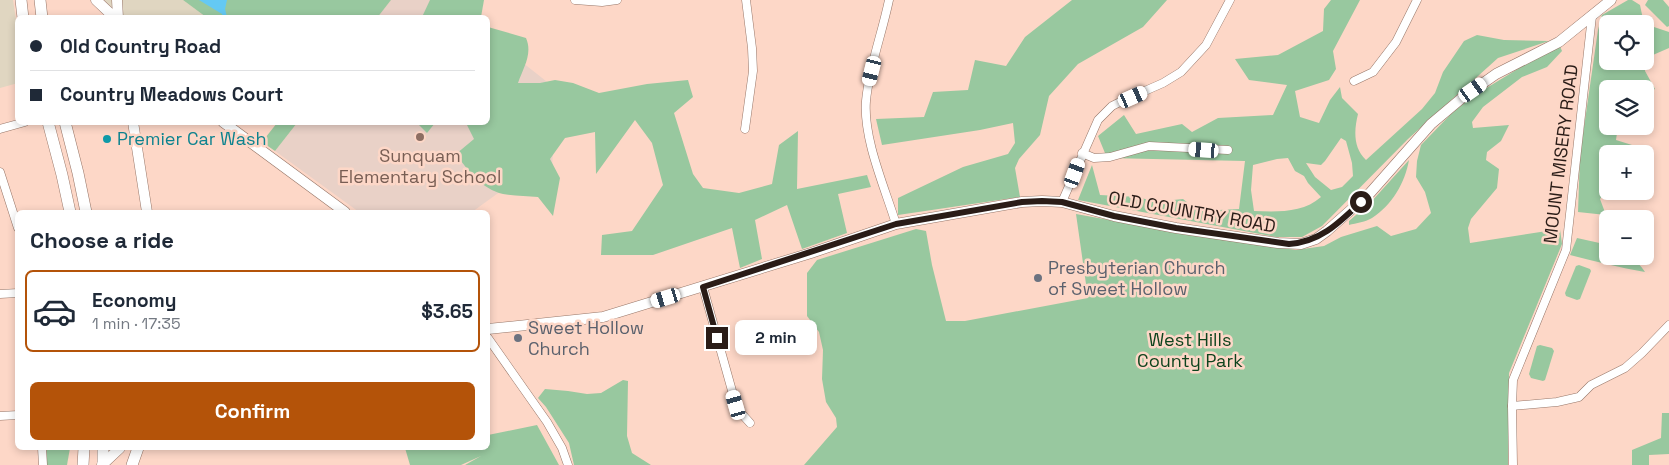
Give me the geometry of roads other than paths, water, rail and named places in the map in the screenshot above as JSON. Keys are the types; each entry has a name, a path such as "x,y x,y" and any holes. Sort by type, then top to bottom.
{"main road":[{"path":"21,0 23,15"},
{"path":"96,0 113,15"},
{"path":"116,0 116,15"},
{"name":"OLD COUNTRY ROAD","path":"490,329 603,317 703,287 896,224 1010,204 1042,201 1062,202 1114,216 1176,228 1278,244 1301,244 1316,239 1364,199 1431,124 1462,98 1496,74 1559,42 1612,0"},
{"path":"49,125 70,210"},
{"path":"66,125 86,210"},
{"path":"133,125 147,210"},
{"path":"227,125 342,210"},
{"path":"83,465 84,450"},
{"path":"103,450 103,465"},
{"path":"103,465 118,450"},
{"path":"132,465 137,450"}],"street":[{"path":"575,0 602,2 617,0"},
{"path":"745,129 753,71 746,0"},
{"path":"889,0 868,86 866,104 870,141 896,224"},
{"path":"1062,202 1098,120 1112,106 1163,83 1181,72 1211,37 1230,0"},
{"path":"1354,82 1374,72 1396,42 1417,0"},
{"name":"MOUNT MISERY ROAD","path":"1513,465 1513,380 1566,250 1592,16"},
{"path":"0,129 15,125"},
{"path":"1082,153 1094,158 1110,157 1149,146 1228,150"},
{"path":"0,172 15,219"},
{"path":"703,287 736,405 740,414 750,422"},
{"path":"0,294 15,293"},
{"path":"1512,406 1557,402 1579,397 1592,385 1626,368 1669,325"},
{"path":"490,341 547,422 562,448 568,465"},
{"path":"0,416 15,415"},
{"path":"42,450 43,465"}],"water":[{"path":"199,0 227,0 225,9 226,15"}],"place":[{"name":"Sunquam Elementary School","path":"420,137"},
{"name":"Premier Car Wash","path":"107,139"},
{"name":"Presbyterian Church of Sweet Hollow","path":"1038,278"},
{"name":"Sweet Hollow Church","path":"518,338"}],"park label":[{"name":"West Hills County Park","path":"1190,350"}]}
